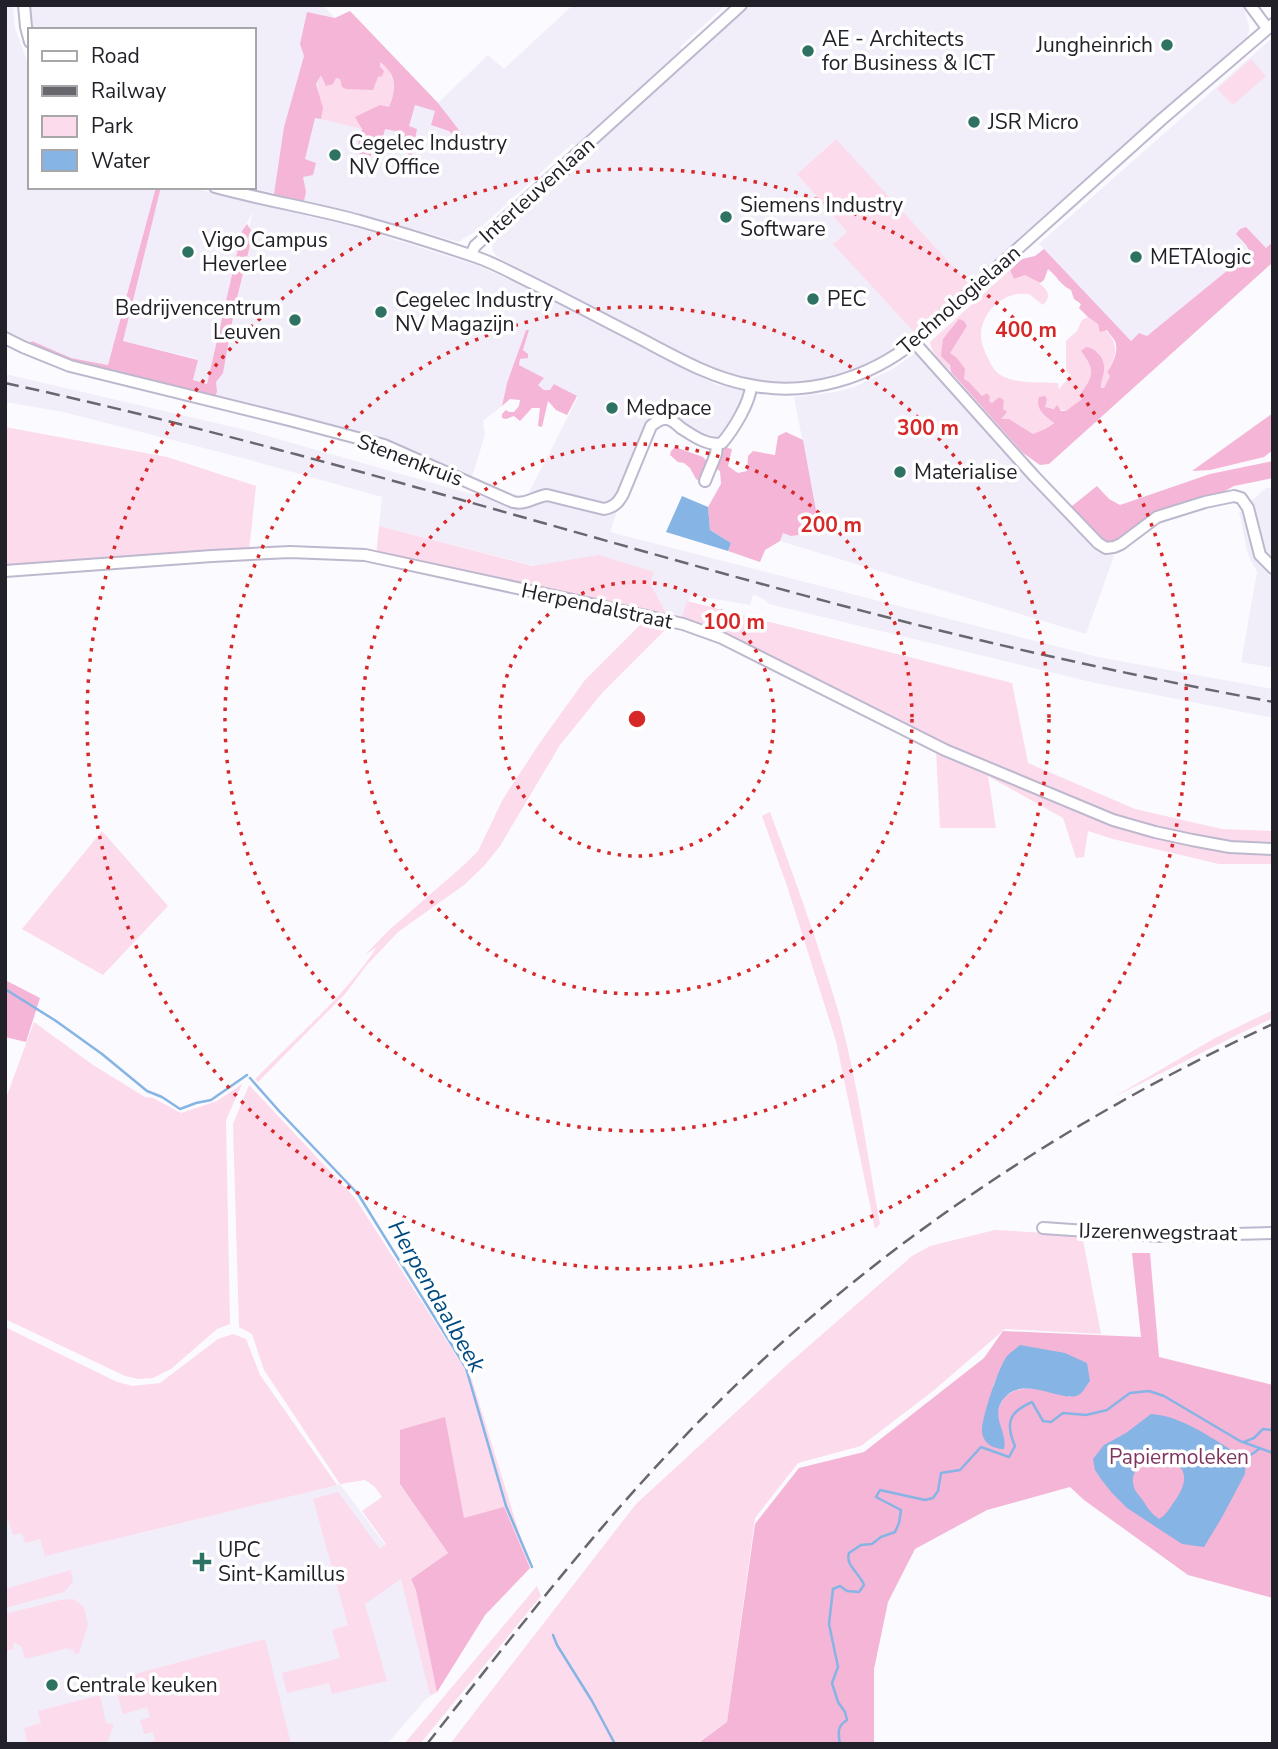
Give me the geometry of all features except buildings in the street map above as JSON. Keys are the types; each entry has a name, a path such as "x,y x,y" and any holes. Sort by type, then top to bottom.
{"street":[{"path":"24,5 28,34"},
{"name":"Interleuvenlaan","path":"223,189 358,221 471,255 475,246 741,5"},
{"path":"1250,5 1270,26"},
{"name":"Technologielaan","path":"471,255 541,287 718,377 751,386 794,388 850,378 886,362 914,342 1270,26"},
{"name":"Stenenkruis","path":"5,338 69,366 384,445 520,504 547,495 604,509 612,507 623,494 651,425 658,420 671,420 709,444 717,445"},
{"path":"914,342 1098,543 1106,548 1114,547 1157,517 1234,496 1241,498 1248,508 1260,555 1273,568"},
{"path":"705,481 717,445 727,438 747,402 751,386"},
{"name":"Herpendalstraat","path":"5,570 290,552 365,555 683,624 722,638 945,750 1113,820 1155,832 1230,847 1273,849"},
{"name":"IJzerenwegstraat","path":"1043,1228 1151,1236 1273,1233"}],"shaded area":[{"path":"5,5 13,5 15,28 28,64 28,189 155,189 108,365 71,358 32,341 27,347 5,334"},
{"path":"30,5 323,5 335,18 350,11 438,103 488,55 504,69 573,5 726,5 680,47 691,59 750,5 1243,5 1249,32 1246,38 969,284 835,139 797,174 847,232 834,243 915,333 893,351 854,369 817,379 783,382 752,380 717,371 499,258 493,252 492,241 500,231 585,156 573,143 478,230 458,242 361,214 256,189 256,28 31,28"},
{"path":"1273,37 1273,242 1266,248 1246,227 1237,234 1250,252 1147,336 1139,333 1130,341 1039,244"},
{"path":"161,189 196,189 358,228 476,265 537,292 715,384 751,393 722,443 658,420 623,494 610,532 1098,657 1273,689 1273,718 1095,683 769,604 753,594 750,605 691,595 682,619 668,619 535,566 379,526 382,497 63,412 5,402 5,374 246,430 521,508 578,397 555,384 550,390 545,390 538,385 543,378 519,365 529,330 526,330 507,383 502,406 483,421 485,435 471,480 387,443 206,398 253,212 242,232 207,384 193,381 198,359 123,341"},
{"path":"920,350 1114,556 1086,634 780,541 782,533 820,532 794,397 854,387 891,370"},
{"path":"1273,487 1273,668 1241,662 1257,572 1248,555 1239,512 1266,488"},
{"name":"UPC Sint-Kamillus","path":"5,1431 134,1534 340,1484 415,1585 437,1692 426,1699 387,1744 5,1744"}],"green space":[{"path":"350,11 438,103 462,134 457,139 449,131 431,125 435,111 415,105 409,126 417,129 410,166 405,164 410,144 404,142 405,133 385,129 383,137 376,136 371,156 356,153 362,129 355,117 380,105 389,107 394,88 390,72 380,62 384,71 382,76 378,77 373,90 346,89 342,87 340,79 336,78 333,84 326,86 321,75 316,84 323,108 321,119 315,118 305,159 316,163 313,175 303,177 306,192 304,201 274,194 284,127 304,56 300,44 307,12 335,18"},
{"path":"1251,59 1266,76 1233,105 1217,89"},
{"path":"380,62 389,69 396,92 389,108 355,117 362,129 321,119 318,85 321,74 340,79 380,67"},
{"path":"836,139 969,284 915,333 833,244 847,232 797,174"},
{"path":"155,189 161,189 123,341 198,360 193,380 207,384 242,231 247,224 253,233 235,306 223,373 216,382 217,392 214,398 71,364 27,347 32,341 71,358 108,365"},
{"path":"1246,227 1266,248 1273,242 1273,262 1049,464 1040,465 1023,453 951,372 950,365 941,356 943,339 959,319 964,321 967,326 950,353 965,369 964,379 982,396 987,393 992,403 999,397 1004,400 1003,409 1007,412 1001,419 1009,419 1033,434 1045,429 1054,423 1040,409 1039,397 1045,396 1047,399 1045,407 1054,409 1057,405 1061,411 1066,411 1082,399 1081,393 1091,376 1088,362 1081,351 1086,347 1095,351 1102,359 1104,369 1101,388 1104,388 1110,376 1107,372 1115,357 1116,345 1107,330 1100,332 1098,324 1079,308 1081,304 1074,299 1071,290 1048,269 1040,283 1025,275 1014,279 1010,270 1022,259 1035,256 1044,249 1131,341 1139,333 1147,336 1250,252 1236,234"},
{"path":"1010,270 1014,279 1025,275 1035,280 1044,287 1048,295 1043,305 1029,294 1013,295 1001,300 987,315 982,328 982,343 992,366 1001,375 1024,382 1058,383 1059,389 1071,375 1066,371 1066,341 1077,331 1082,320 1088,317 1109,334 1115,347 1115,354 1107,372 1110,376 1104,388 1099,385 1104,367 1098,352 1088,358 1091,376 1081,393 1082,399 1067,411 1045,407 1039,397 1046,417 1054,422 1033,434 1009,420 1001,419 1004,400 999,397 992,403 987,393 982,396 964,379 949,353 967,326 964,321 943,339 951,372 935,355 930,342"},
{"path":"526,330 529,330 523,350 528,354 528,358 520,359 519,365 544,378 538,385 544,390 550,390 554,384 577,396 567,415 556,410 548,401 542,427 538,426 540,408 532,408 520,421 514,416 502,418 506,410 514,412 519,406 520,400 510,399 502,406 507,383"},
{"path":"1273,413 1273,450 1264,457 1210,470 1192,471"},
{"path":"5,427 167,457 256,486 249,551 5,565"},
{"path":"786,432 803,440 820,532 791,536 783,533 780,541 765,550 760,562 728,551 731,543 710,530 708,507 721,484 720,471 712,466 717,445 732,449 728,466 738,473 747,471 748,456 753,451 775,455 778,436"},
{"path":"675,447 703,457 710,465 704,479 696,479 690,468 670,455"},
{"path":"1273,461 1273,478 1234,486 1205,502 1157,517 1106,548 1067,510 1097,486 1109,499 1120,505 1210,474"},
{"path":"379,526 533,566 599,555 654,572 650,583 669,619 376,556"},
{"path":"687,601 1012,683 1028,763 1135,809 1222,829 1273,831 1273,864 1219,864 1088,831 1084,857 1076,858 1063,818 988,776 996,828 940,828 936,750 681,619"},
{"path":"645,620 670,625 602,693 560,745 500,846 484,866 464,885 398,932 366,966 345,994 258,1082 255,1079 350,983 377,947 365,955 478,851 503,799 585,680"},
{"path":"770,812 815,938 846,1040 880,1224 875,1229 836,1041 762,816"},
{"path":"102,831 168,906 103,975 22,929"},
{"path":"5,980 40,998 26,1042 5,1037"},
{"path":"1273,1010 1273,1018 1112,1098 1215,1038"},
{"path":"34,1022 93,1065 145,1097 153,1098 181,1113 217,1101 242,1084 226,1120 230,1324 217,1329 171,1369 153,1378 125,1376 5,1319 5,1101"},
{"path":"249,1085 355,1198 472,1380 530,1568 485,1615 437,1692 430,1695 401,1579 365,1604 387,1681 332,1694 329,1683 287,1693 282,1673 340,1658 332,1630 348,1625 313,1499 338,1492 380,1549 386,1544 362,1511 382,1497 375,1487 365,1480 340,1484 264,1370 252,1334 239,1327 233,1124","holes":["400,1430 473,1566 416,1589 411,1579 448,1553 400,1484"]},
{"path":"995,1230 1082,1235 1101,1334 1005,1329 933,1391 861,1446 798,1463 755,1518 727,1722 696,1744 450,1744 636,1504 787,1365 912,1256 930,1246"},
{"name":"Papiermoleken","path":"1132,1253 1150,1253 1159,1357 1273,1385 1273,1598 1188,1575 1070,1487 987,1510 915,1549 888,1602 874,1669 874,1744 697,1744 727,1722 755,1524 799,1468 864,1452 984,1358 1003,1331 1141,1337","holes":["1020,1346 1071,1397 1040,1389 1023,1389 1004,1398 997,1414 993,1386 1006,1358"]},
{"path":"5,1327 117,1382 133,1386 160,1383 218,1339 233,1334 246,1339 260,1375 337,1485 45,1556 40,1539 25,1543 22,1533 13,1535 8,1520 5,1520"},
{"path":"445,1417 464,1518 504,1507 530,1568 485,1615 437,1692 416,1590 411,1579 448,1553 400,1484 400,1430"},
{"path":"71,1570 73,1582 64,1592 5,1608 5,1589"},
{"path":"537,1586 541,1596 420,1744 404,1744"},
{"path":"73,1599 84,1607 88,1625 79,1653 75,1654 73,1649 68,1648 25,1659 22,1647 16,1643 13,1644 14,1649 5,1651 5,1614"},
{"path":"265,1639 291,1744 150,1744 149,1742 155,1740 153,1732 144,1734 140,1720 150,1717 147,1707 123,1714 113,1680"},
{"path":"100,1695 106,1723 114,1724 108,1741 103,1744 28,1744 24,1728 41,1723 38,1711"}],"water":[{"path":"682,496 708,507 710,530 731,543 728,551 666,532"},
{"path":"1020,1345 1065,1353 1087,1363 1090,1381 1080,1394 1073,1397 1031,1389 1010,1393 999,1407 1005,1443 1004,1449 1000,1449 986,1441 982,1434 983,1423 1004,1362"},
{"path":"1151,1414 1163,1416 1199,1430 1246,1460 1245,1474 1204,1547 1182,1544 1127,1508 1101,1479 1095,1470 1093,1459 1104,1445","holes":["1161,1455 1177,1463 1184,1474 1183,1487 1167,1512 1159,1519 1136,1491 1134,1475 1140,1466"]}],"waterway":[{"name":"Herpendaalbeek","path":"5,989 102,1054 147,1091 180,1109 211,1100 247,1075"},
{"name":"Herpendaalbeek","path":"250,1078 358,1194 466,1368 506,1506 532,1567"},
{"path":"840,1744 839,1730 847,1720 832,1683 838,1667 829,1624 833,1589 840,1586 847,1591 859,1592 864,1585 849,1562 849,1553 861,1545 872,1544 895,1532 901,1510 876,1497 880,1490 925,1500 933,1498 938,1491 941,1473 960,1470 981,1447 1009,1457 1015,1446 1010,1431 1011,1419 1018,1410 1032,1402 1043,1421 1051,1422 1063,1413 1086,1415 1107,1410 1130,1393 1149,1391 1164,1396 1240,1441 1273,1453"},
{"path":"1244,1442 1254,1438 1263,1429 1273,1430"},
{"path":"1245,1459 1259,1449"},
{"name":"Herpendaalbeek","path":"553,1635 615,1744"}],"railway":[{"path":"5,383 340,466 894,619 1083,664 1273,702"},
{"path":"427,1744 543,1598 634,1491 731,1390 800,1326 948,1211 1026,1159 1106,1110 1273,1024"}],"place":[{"name":"Jungheinrich","path":"1167,45"},
{"name":"AE - Architects for Business & ICT","path":"808,51"},
{"name":"JSR Micro","path":"974,122"},
{"name":"Cegelec Industry NV Office","path":"335,155"},
{"name":"Siemens Industry Software","path":"726,217"},
{"name":"Vigo Campus Heverlee","path":"188,252"},
{"name":"METAlogic","path":"1136,257"},
{"name":"PEC","path":"813,299"},
{"name":"Cegelec Industry NV Magazijn","path":"381,312"},
{"name":"Bedrijvencentrum Leuven","path":"295,320"},
{"name":"Medpace","path":"612,408"},
{"name":"Materialise","path":"900,472"},
{"name":"UPC Sint-Kamillus","path":"202,1562"},
{"name":"Centrale keuken","path":"52,1685"}]}
